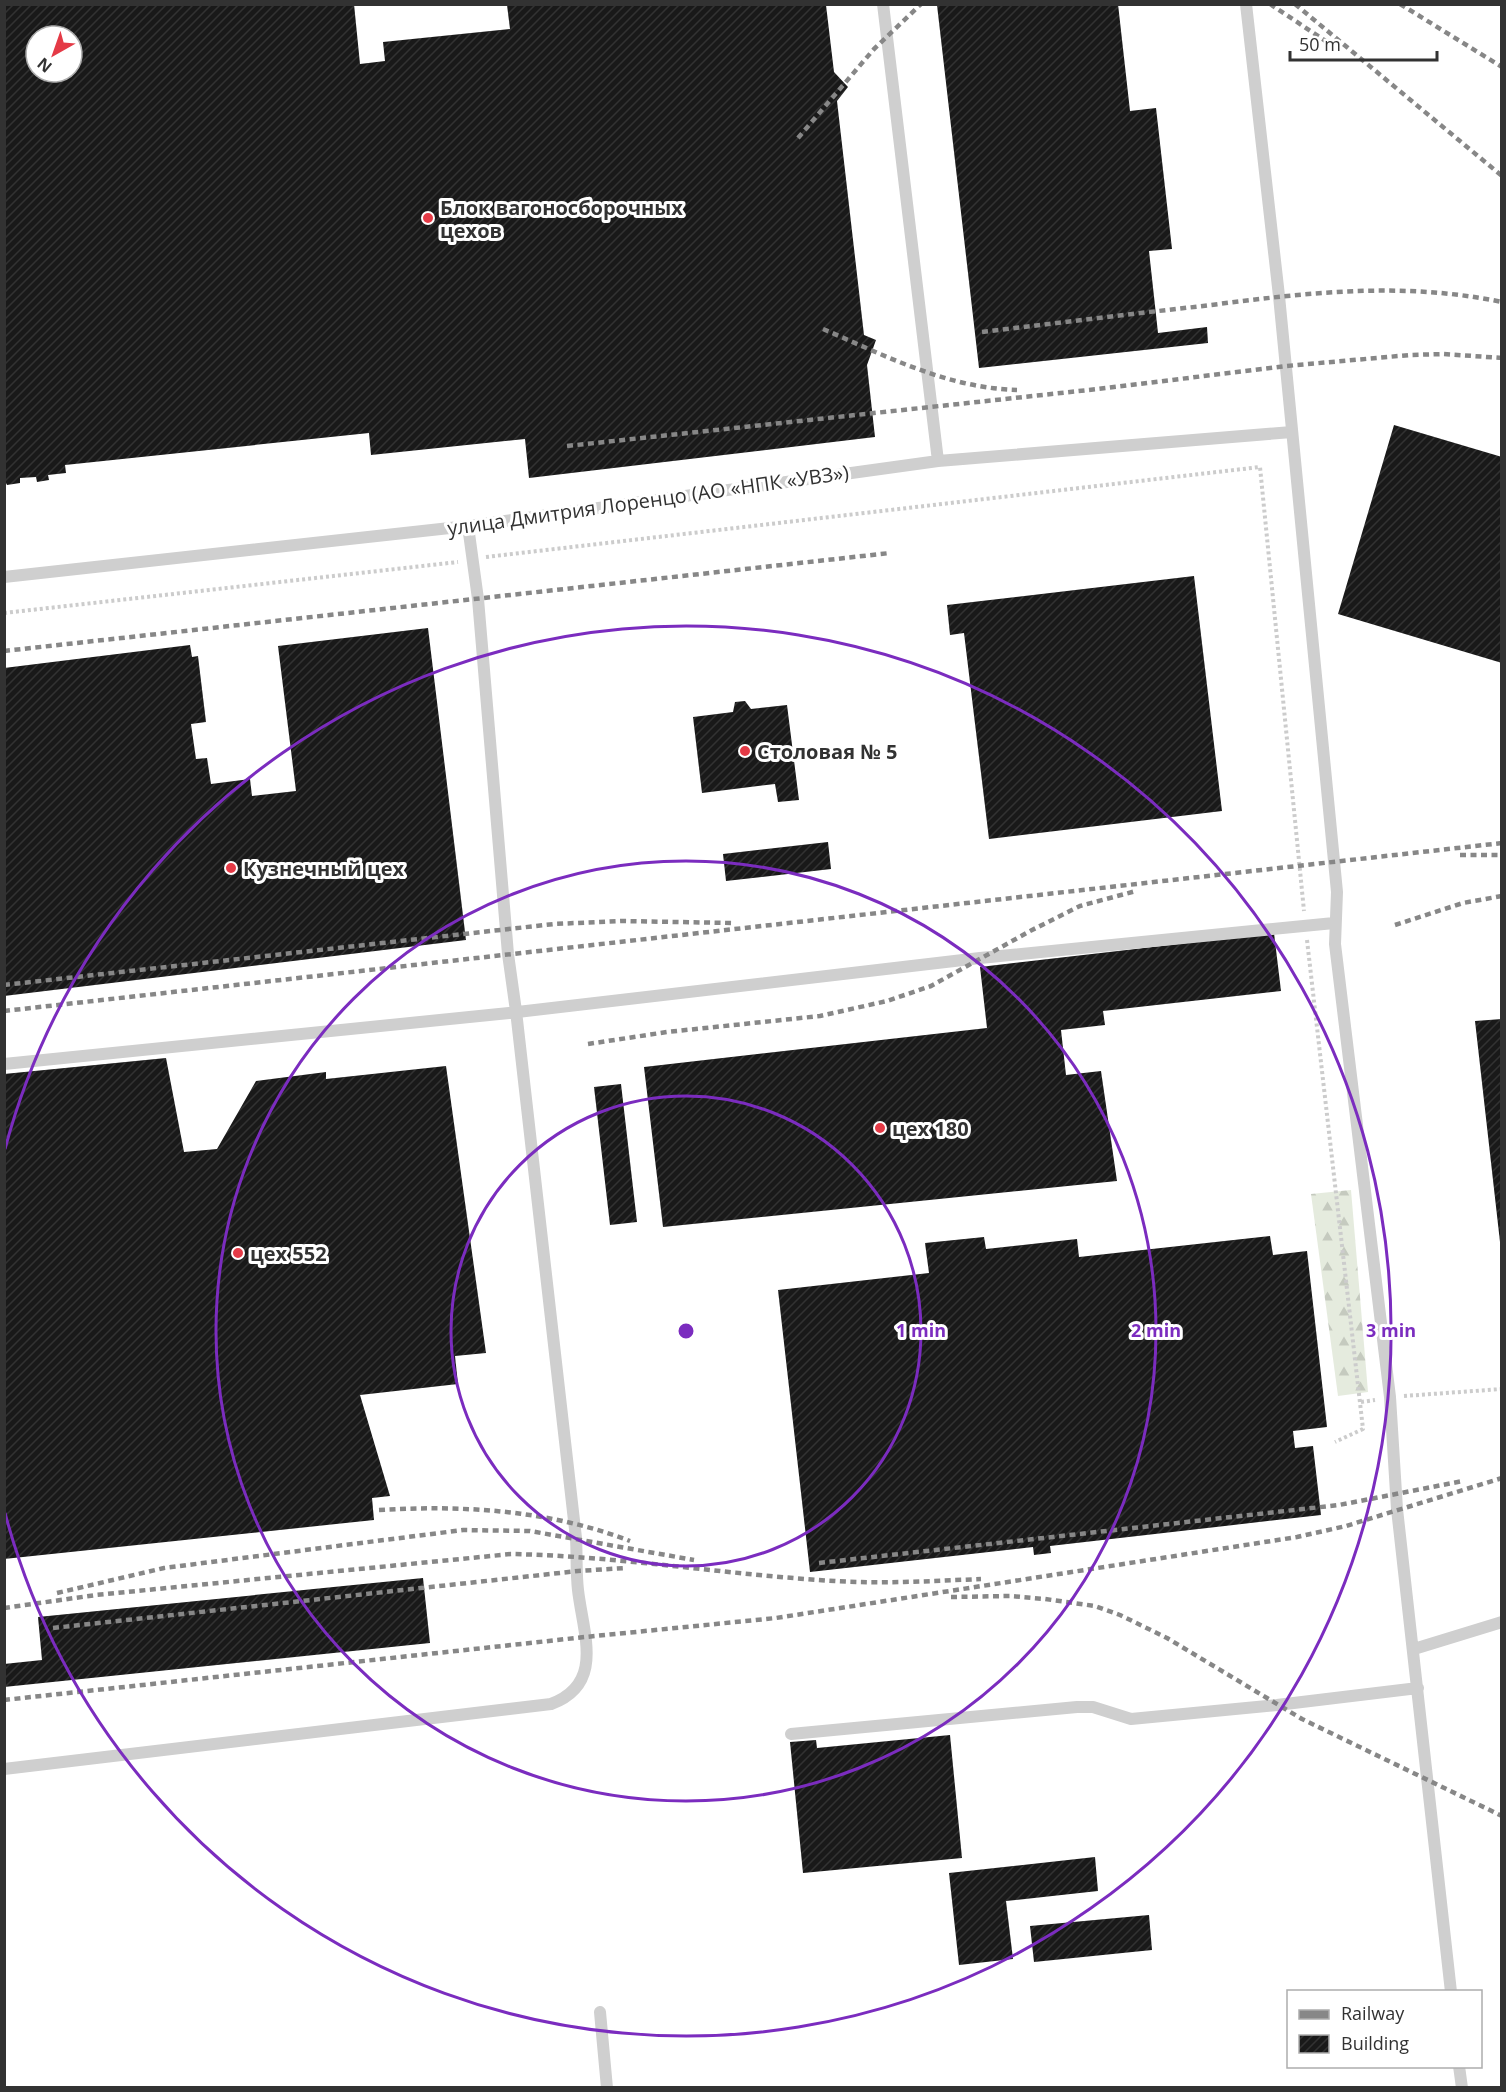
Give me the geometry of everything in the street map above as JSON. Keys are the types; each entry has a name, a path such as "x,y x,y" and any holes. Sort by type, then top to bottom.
{"lane":[{"path":"883,4 938,460"},
{"path":"1246,4 1279,296 1335,869 1336,956 1390,1397 1396,1495 1451,1990"},
{"name":"улица Дмитрия Лоренцо (АО «НПК «УВЗ»)","path":"4,577 468,526 938,460 1292,432"},
{"path":"4,1769 551,1704 565,1698 575,1690 587,1667 578,1586 576,1538 508,954 473,558 468,526"},
{"path":"4,1064 516,1011 980,958 1334,923"},
{"path":"1414,1649 1502,1622"},
{"path":"790,1734 1077,1707 1093,1707 1131,1719 1418,1688"},
{"path":"600,2012 607,2088"},
{"path":"1459,2068 1461,2088"}],"path":[{"path":"4,613 1260,467 1305,926 1361,1402 1363,1429 1335,1442"},
{"path":"1361,1402 1390,1397 1502,1389"}],"green space":[{"path":"1351,1190 1368,1392 1338,1396 1311,1194"}],"building":[{"name":"Блок вагоносборочных цехов","path":"4,4 354,4 360,64 385,61 383,42 510,29 507,5 826,5 834,72 848,87 837,101 864,335 876,340 867,365 875,437 529,478 525,439 371,455 369,433 65,465 66,473 48,475 49,480 37,482 36,477 20,478 20,483 7,485 4,479"},
{"path":"1118,4 1130,111 1156,108 1172,249 1149,251 1158,333 1207,327 1208,343 979,368 937,5"},
{"path":"1394,425 1502,457 1502,663 1338,614"},
{"path":"1194,576 1222,811 989,839 964,633 950,635 947,605"},
{"name":"Кузнечный цех","path":"428,628 466,940 4,996 4,668 190,645 192,657 198,656 206,722 191,724 196,759 207,758 211,784 250,779 252,796 296,791 278,646"},
{"name":"Столовая № 5","path":"745,701 751,709 787,705 799,800 778,802 775,784 702,793 693,717 733,712 735,702"},
{"path":"828,842 831,869 726,881 723,854"},
{"name":"цех 180","path":"1274,933 1281,991 1103,1011 1105,1025 1061,1030 1066,1075 1101,1071 1117,1181 663,1227 644,1067 987,1028 980,967"},
{"path":"1502,1019 1502,1242 1500,1242 1475,1021"},
{"name":"цех 552","path":"166,1058 184,1152 217,1149 256,1081 326,1072 326,1079 446,1066 486,1353 455,1356 458,1384 360,1395 390,1496 372,1498 374,1520 4,1559 4,1074"},
{"path":"621,1084 637,1222 610,1225 594,1087"},
{"path":"1270,1236 1273,1255 1307,1251 1327,1427 1293,1431 1295,1448 1313,1446 1321,1515 1050,1546 1051,1553 1034,1555 1033,1547 810,1572 778,1290 929,1273 925,1243 984,1237 986,1249 1077,1239 1079,1257"},
{"path":"423,1578 430,1643 4,1687 4,1664 42,1660 38,1617"},
{"path":"950,1735 962,1858 803,1873 790,1742 816,1740 817,1748"},
{"path":"1095,1857 1098,1891 1006,1901 1013,1959 959,1965 949,1873"},
{"path":"1149,1915 1152,1950 1034,1962 1030,1926"}],"railway":[{"path":"798,138 874,49 921,4"},
{"path":"1270,4 1330,44"},
{"path":"1295,4 1502,176"},
{"path":"1400,4 1502,67"},
{"path":"982,332 1315,293 1427,292 1502,302"},
{"path":"823,329 894,360 941,377 991,388 1017,390"},
{"path":"567,446 1098,389 1286,366 1410,355 1444,354 1502,358"},
{"path":"4,651 890,553"},
{"path":"4,1011 1502,843"},
{"path":"1460,855 1502,855"},
{"path":"588,1044 667,1032 820,1016 887,1001 931,986 1080,906 1136,891"},
{"path":"1395,925 1463,903 1502,896"},
{"path":"4,985 554,924 621,921 732,923"},
{"path":"4,1700 776,1618 1297,1537 1346,1526 1502,1478"},
{"path":"819,1563 1339,1505 1463,1481"},
{"path":"379,1510 443,1508 506,1512 569,1522 630,1541"},
{"path":"57,1593 164,1568 463,1530 530,1531 694,1560"},
{"path":"4,1608 96,1595 511,1554 592,1558 754,1575 853,1582 981,1579"},
{"path":"53,1628 578,1571 625,1568"},
{"path":"951,1597 1010,1596 1045,1599 1095,1606 1120,1615 1167,1638 1302,1719 1502,1816"}],"place":[{"name":"Блок вагоносборочных цехов","path":"428,218"},
{"name":"Столовая № 5","path":"745,751"},
{"name":"Кузнечный цех","path":"231,868"},
{"name":"цех 180","path":"880,1128"},
{"name":"цех 552","path":"238,1253"}]}
